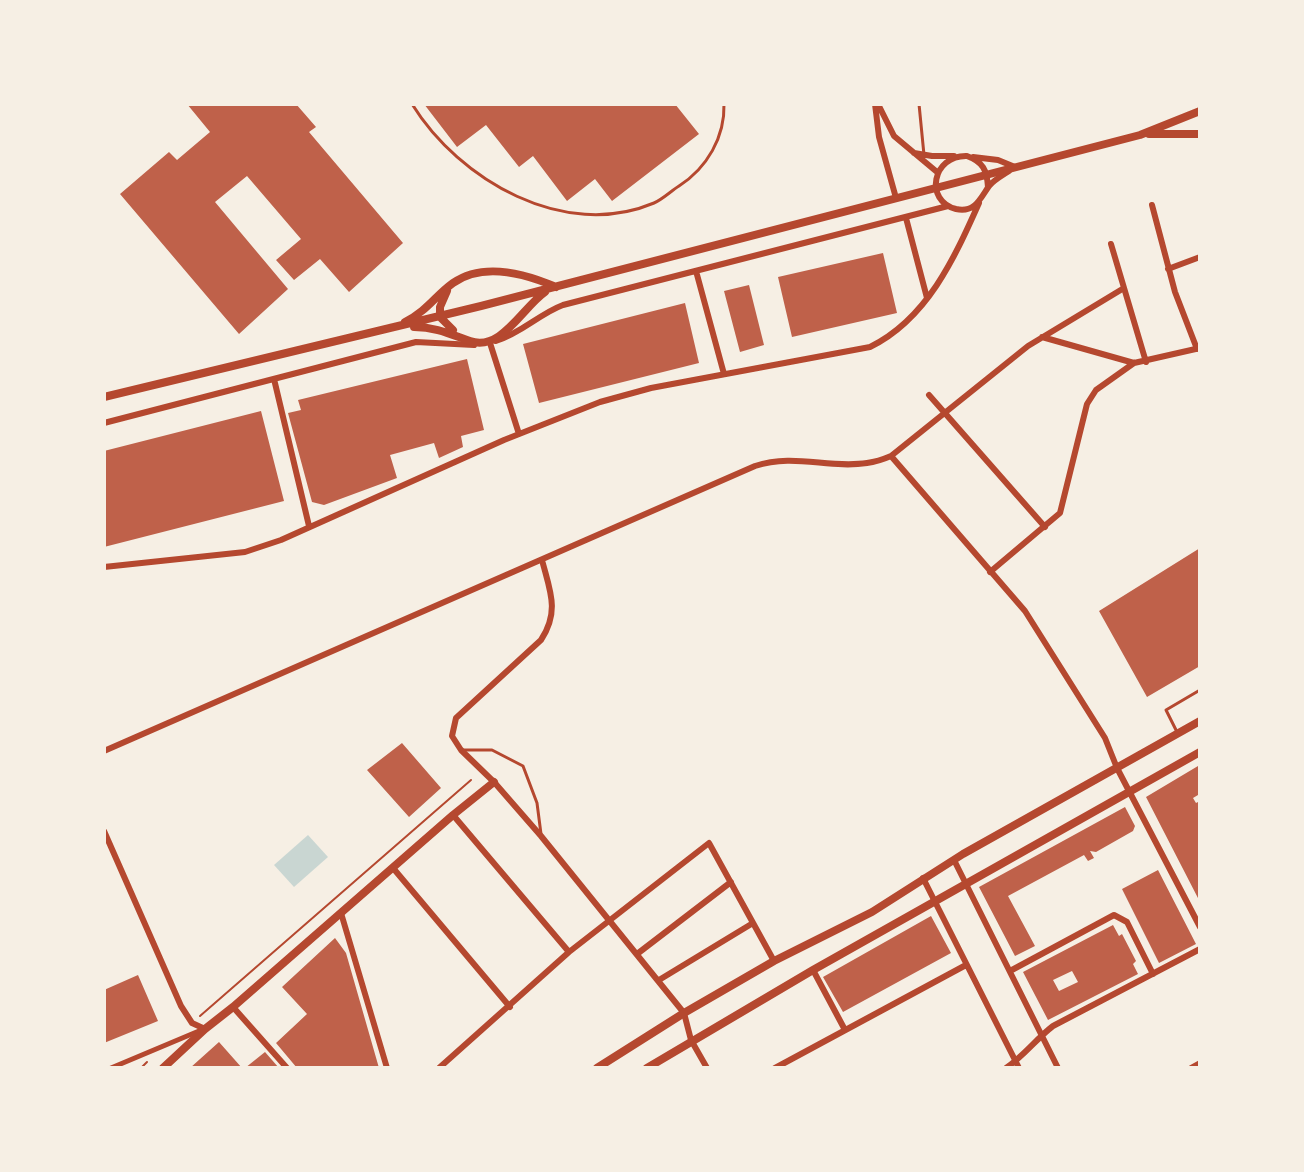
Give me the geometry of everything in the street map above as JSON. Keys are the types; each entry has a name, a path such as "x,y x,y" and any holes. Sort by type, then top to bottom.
{"street":[{"path":"877,104 894,136 937,172"},
{"path":"877,104 879,137 896,198"},
{"path":"104,397 440,317 1140,135 1200,111"},
{"path":"1140,135 1200,134"},
{"path":"910,151 924,155 998,160 1015,167"},
{"path":"948,206 936,188 937,172 949,159 964,156 977,160 987,174 988,187"},
{"path":"104,567 245,552 281,540 519,434 600,402 651,388 870,347 906,324 927,298 944,275 988,187 1015,167"},
{"path":"104,423 416,342 480,346 529,326 547,311 563,305 948,206 963,209 979,203"},
{"path":"1042,337 1134,363 1198,348 1168,269 1152,205"},
{"path":"906,218 927,298"},
{"path":"1111,244 1146,362"},
{"path":"1168,269 1200,257"},
{"path":"394,328 424,312 455,281 469,276 502,271 556,287"},
{"path":"696,271 724,374"},
{"path":"449,286 440,307 440,317 445,325 466,339"},
{"path":"394,328 430,327 446,330 478,344 490,343 535,299 556,287"},
{"path":"104,751 772,460 866,464 891,456 1042,337 1124,288"},
{"path":"490,343 519,434"},
{"path":"990,572 1060,513 1087,404 1096,390 1134,363"},
{"path":"274,379 309,526"},
{"path":"929,395 1045,527"},
{"path":"891,456 1025,611 1105,738 1117,768 1200,927"},
{"path":"542,560 551,595 551,623 541,640 456,718 452,736 461,750 541,836 659,980 684,1013 691,1040 707,1068"},
{"path":"597,1068 774,961 872,912 923,878 1200,721"},
{"path":"647,1068 965,883 1200,753"},
{"path":"163,1068 494,782"},
{"path":"453,815 569,952"},
{"path":"104,831 108,850 181,1006 192,1023 205,1029"},
{"path":"439,1068 569,952 709,843 774,961"},
{"path":"954,860 1058,1068"},
{"path":"393,868 510,1007"},
{"path":"923,878 1017,1065"},
{"path":"637,954 731,882"},
{"path":"341,913 387,1068"},
{"path":"1010,971 1114,915 1127,922 1153,974"},
{"path":"659,980 753,923"},
{"path":"1006,1068 1017,1065 1042,1035 1200,949"},
{"path":"775,1068 966,965"},
{"path":"813,970 845,1030"},
{"path":"233,1007 287,1068"},
{"path":"111,1068 205,1029"},
{"path":"1191,1068 1200,1063"}],"lane":[{"path":"412,104 449,151 486,180 538,205 585,216 622,212 655,202 695,176 712,152 725,124 724,104"},
{"path":"919,104 924,155"},
{"path":"1178,734 1166,710 1200,690"},
{"path":"461,750 492,750 523,766 537,803 541,836"}],"path":[{"path":"192,1023 471,780"},
{"path":"141,1068 150,1060"}],"shaded area":[{"path":"308,835 328,857 294,887 274,865"}],"building":[{"path":"187,104 296,104 316,127 309,132 403,243 349,292 320,259 294,280 276,260 301,239 247,176 215,202 288,289 239,334 120,194 169,152 177,160 210,132"},
{"path":"424,104 675,104 699,134 612,201 595,179 567,201 533,156 519,167 486,125 457,147"},
{"path":"883,253 897,313 792,337 778,277"},
{"path":"749,285 764,345 740,352 724,291"},
{"path":"685,303 699,363 539,403 523,344"},
{"path":"467,359 484,430 461,436 463,447 439,458 434,443 390,455 397,478 324,505 312,502 288,413 301,410 298,400"},
{"path":"261,411 284,501 104,547 104,451"},
{"path":"1200,548 1200,666 1147,697 1099,611"},
{"path":"402,743 441,788 409,817 367,770"},
{"path":"1198,766 1200,799 1198,795 1193,798 1196,803 1200,801 1200,902 1146,797"},
{"path":"1125,807 1135,826 1133,831 1096,852 1090,851 1094,858 1088,861 1084,855 1008,896 1035,946 1015,956 979,887"},
{"path":"1158,870 1196,944 1159,963 1122,889"},
{"path":"931,916 951,953 843,1012 823,977"},
{"path":"1113,925 1119,936 1122,934 1136,961 1133,964 1138,974 1048,1020 1023,972","holes":["1072,971 1078,982 1059,991 1053,980"]},
{"path":"335,938 346,953 379,1068 297,1068 276,1043 307,1014 282,987"},
{"path":"138,975 158,1021 104,1043 104,990"},
{"path":"219,1042 242,1068 190,1068"},
{"path":"265,1052 279,1068 245,1068"}]}
